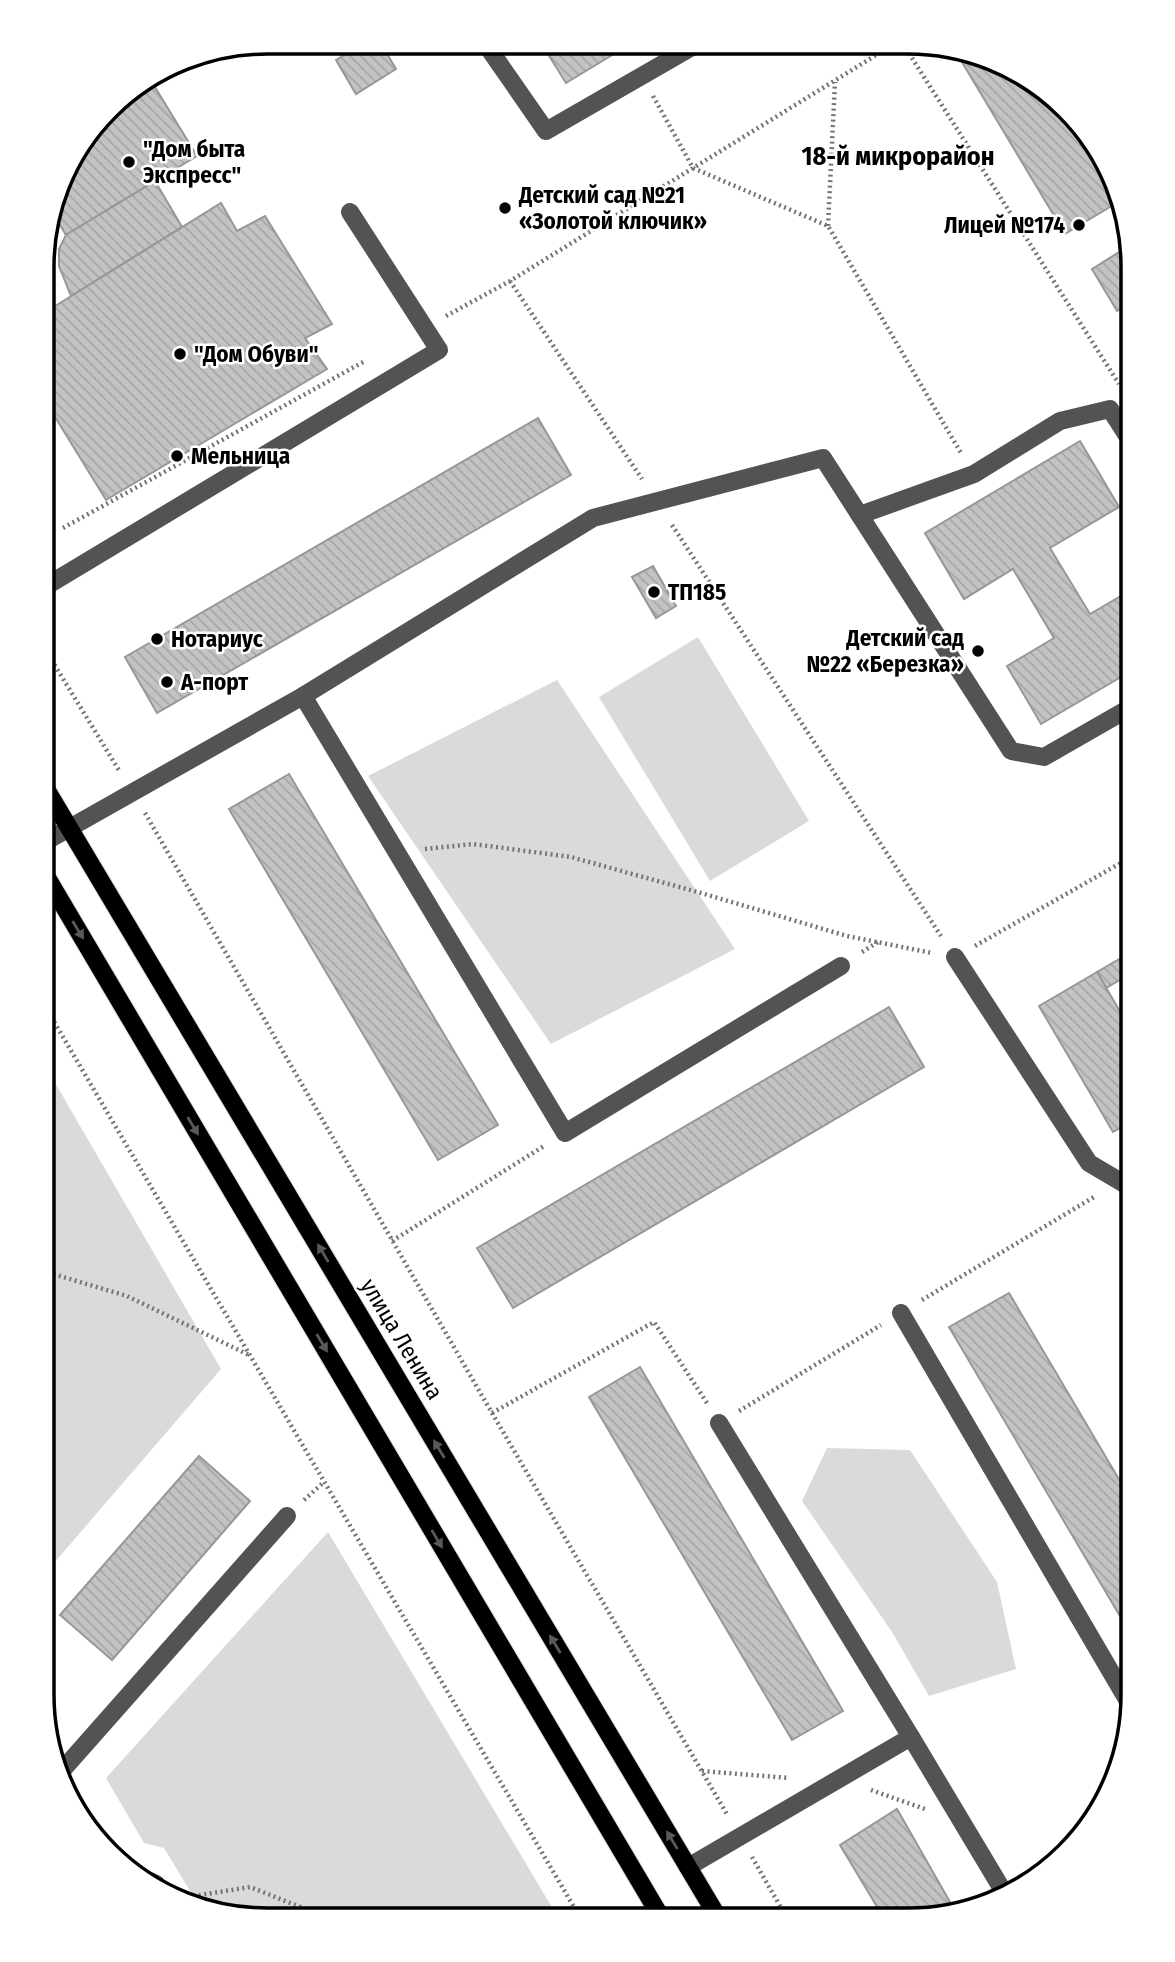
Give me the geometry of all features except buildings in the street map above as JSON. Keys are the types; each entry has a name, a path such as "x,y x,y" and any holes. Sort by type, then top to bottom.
{"main road":[{"name":"улица Ленина","path":"54,802 712,1908"},
{"path":"54,890 656,1908"}],"street":[{"path":"493,54 546,131 681,54"},
{"path":"54,581 439,350 350,212"},
{"path":"860,515 974,474 1060,421 1110,408 1121,426"},
{"path":"54,836 303,696 593,518 823,458 1011,751 1044,757 1121,713"},
{"path":"303,696 565,1133 841,966"},
{"path":"955,957 1089,1163 1120,1182"},
{"path":"901,1313 1120,1688"},
{"path":"719,1423 1000,1886"},
{"path":"67,1765 287,1516"},
{"path":"688,1867 911,1737"}],"path":[{"path":"425,328 510,281 878,54"},
{"path":"909,54 1121,386"},
{"path":"643,77 693,168 828,226"},
{"path":"835,81 828,226 974,474"},
{"path":"510,281 955,957"},
{"path":"62,528 377,355"},
{"path":"54,664 132,792 781,1908"},
{"path":"396,851 473,844 570,858 701,892 847,936 955,957 1121,863"},
{"path":"54,1022 575,1908"},
{"path":"392,1241 565,1133"},
{"path":"54,1274 127,1296 250,1356"},
{"path":"492,1413 654,1322 719,1423"},
{"path":"197,1895 250,1887 303,1908"}],"shaded area":[{"path":"698,637 809,821 710,881 599,697"},
{"path":"557,680 735,949 551,1044 368,776"},
{"path":"54,1081 221,1369 54,1563"},
{"path":"827,1448 910,1450 997,1582 1016,1669 929,1696 892,1632 802,1501"},
{"path":"328,1532 552,1908 268,1908 212,1900 192,1894 164,1848 144,1843 106,1778"}],"place":[{"name":"\"Дом быта Экспресс\"","path":"129,162"},
{"name":"Детский сад №21 «Золотой ключик»","path":"505,208"},
{"name":"Лицей №174","path":"1079,225"},
{"name":"\"Дом Обуви\"","path":"180,354"},
{"name":"Мельница","path":"177,456"},
{"name":"ТП185","path":"654,592"},
{"name":"Нотариус","path":"157,639"},
{"name":"Детский сад №22 «Березка»","path":"978,651"},
{"name":"А-порт","path":"167,682"}],"district":[{"name":"18-й микрорайон","path":"898,156"}]}
